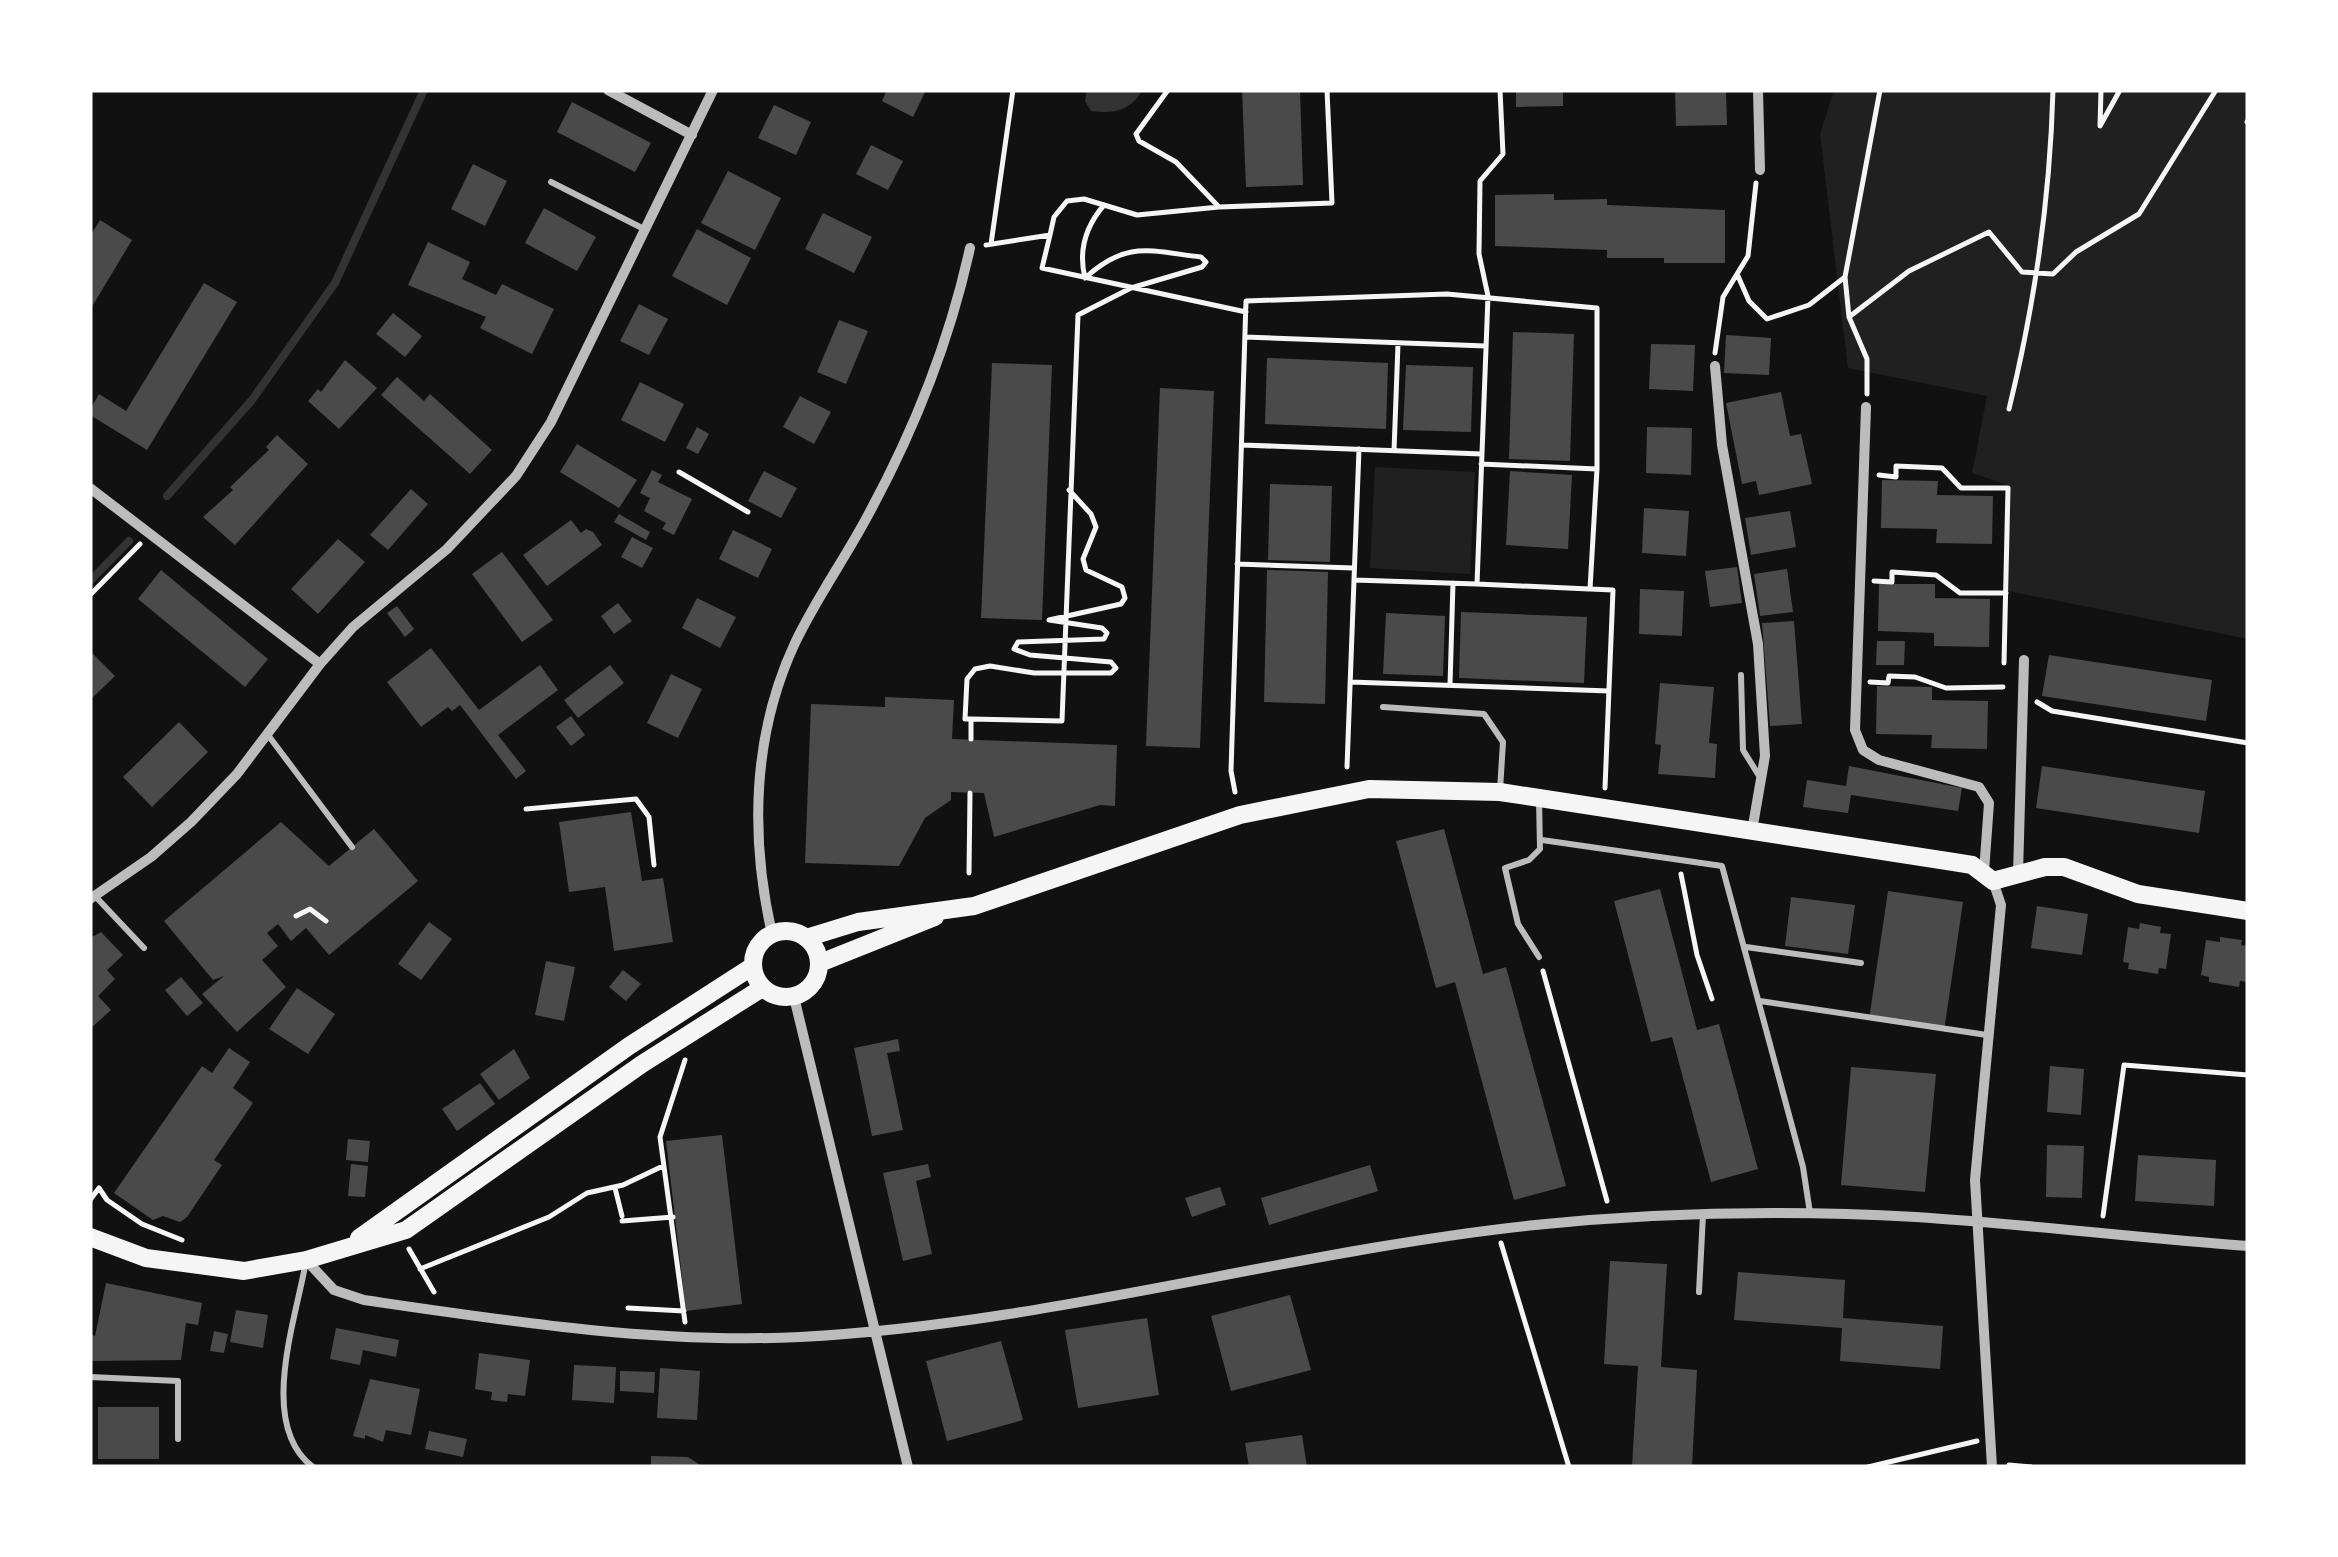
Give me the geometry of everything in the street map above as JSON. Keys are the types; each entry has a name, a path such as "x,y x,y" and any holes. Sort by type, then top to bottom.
{"main road":[{"path":"820,963 806,938 793,932 772,934 758,946 753,966 762,988 783,998 794,997 809,988 820,963 945,913 1240,815 1336,794 1418,787 1538,797 1960,863 1989,876 2064,867 2138,894 2248,911"},
{"path":"806,938 858,922 945,913"},
{"path":"352,1244 629,1046 753,966"},
{"path":"90,1237 146,1258 216,1270 266,1268 306,1260 406,1230 457,1198 642,1064 762,988"}],"street":[{"path":"608,90 692,136"},
{"path":"92,897 191,822 268,735 320,664 363,618 447,549 516,476 551,422 713,90"},
{"path":"1758,90 1760,170"},
{"path":"772,934 758,836 760,768 772,704 796,642 867,518 916,419 953,324 970,248"},
{"path":"1715,366 1722,445 1758,644 1765,756 1752,831"},
{"path":"1866,406 1855,730 1863,750 1879,760 1979,787 1988,803 1989,876 2002,905 1974,1224 1992,1467"},
{"path":"90,488 320,664"},
{"path":"2018,874 2024,660"},
{"path":"794,997 908,1467"},
{"path":"306,1260 334,1290 364,1300 445,1312 685,1335 762,1338 872,1331 1104,1298 1497,1230 1611,1218 1810,1214 2248,1246"}],"lane":[{"path":"551,182 646,230"},
{"path":"1741,675 1743,750 1761,779"},
{"path":"1383,706 1484,714 1503,742 1500,792"},
{"path":"268,735 352,848"},
{"path":"1538,797 1542,840 1529,860 1505,868 1518,924 1539,957"},
{"path":"1542,840 1722,866 1803,1167 1810,1214"},
{"path":"92,897 144,948"},
{"path":"1746,947 1861,963"},
{"path":"1760,1001 1989,1035"},
{"path":"1699,1292 1703,1214"},
{"path":"306,1260 282,1412 286,1435 296,1452 313,1467"},
{"path":"90,1377 178,1381 178,1438"},
{"path":"294,1467 296,1452"}],"path":[{"path":"1013,90 991,244 1050,236"},
{"path":"1168,90 1136,134 1139,141 1176,162 1219,207"},
{"path":"1246,312 1042,268 1054,217 1067,201 1084,198 1138,216 1219,207 1332,202 1327,90"},
{"path":"1477,584 1488,296 1479,254 1480,182 1503,154 1500,90"},
{"path":"1866,406 1867,358 1849,318 1845,277 1880,90"},
{"path":"2009,409 2039,273 2050,182 2053,90"},
{"path":"2101,90 2100,126 2120,90"},
{"path":"1849,318 1909,270 1988,232 2022,272 2054,274 2076,252 2138,214 2216,90"},
{"path":"1715,366 1719,309 1750,246 1754,189 1760,170"},
{"path":"1085,278 1080,259 1090,222 1104,205"},
{"path":"1065,621 1102,628 1108,633 1104,639 1064,640 1018,642 1015,652 1030,655 1063,656 1111,662 1116,668 1112,673 1063,673 990,666 975,669 967,679 965,719 1062,721 1063,673 1063,656 1064,640 1065,621 1069,490 1078,315 1131,288 1202,267 1206,262 1202,257 1123,250 1085,278"},
{"path":"1738,276 1748,301 1767,319 1809,305 1845,277"},
{"path":"1236,792 1231,770 1246,301 1488,296 1596,308 1597,469 1590,590"},
{"path":"1244,337 1486,346"},
{"path":"1394,451 1398,342"},
{"path":"1242,445 1482,454"},
{"path":"1347,767 1358,449"},
{"path":"1482,464 1597,469"},
{"path":"1882,476 1896,476 1896,466 1942,468 1961,488 2008,488 2004,687"},
{"path":"679,472 748,512"},
{"path":"1065,621 1121,604 1125,598 1122,587 1086,570 1083,559 1096,527 1091,514 1069,490"},
{"path":"90,596 150,534"},
{"path":"1237,564 1354,568"},
{"path":"1878,582 1892,582 1892,572 1936,575 1960,593 2006,592"},
{"path":"1354,580 1614,590 1604,808"},
{"path":"1450,686 1453,584"},
{"path":"1880,683 1888,683 1889,676 1915,677 1946,688 2004,687 2022,690 2052,710 2248,743"},
{"path":"1350,682 1608,691"},
{"path":"971,740 972,720"},
{"path":"969,873 970,793"},
{"path":"526,809 636,799 648,816 654,865"},
{"path":"1678,861 1697,955 1712,1000"},
{"path":"296,916 310,909 326,921"},
{"path":"1539,957 1611,1218"},
{"path":"685,1335 660,1137 688,1051"},
{"path":"2100,1236 2124,1065 2248,1075"},
{"path":"420,1269 549,1218 588,1193 614,1188 662,1166"},
{"path":"90,1200 99,1188 108,1200 142,1224 189,1242"},
{"path":"614,1188 622,1219 673,1217"},
{"path":"1497,1230 1570,1467"},
{"path":"408,1246 445,1312"},
{"path":"628,1308 684,1311"},
{"path":"1868,1467 1990,1438"},
{"path":"2008,1465 2031,1467"}],"shaded area":[{"path":"1087,90 1142,90 1127,107 1107,112 1091,111 1085,101"},
{"path":"1834,90 2248,90 2248,639 2008,591 2010,486 1972,473 1987,396 1848,368 1820,134"},
{"path":"1375,467 1475,472 1470,574 1370,568"}],"building":[{"path":"887,90 926,90 913,117 882,101"},
{"path":"1242,90 1300,90 1303,185 1246,187"},
{"path":"1516,90 1563,90 1563,106 1516,107"},
{"path":"1675,90 1726,90 1727,125 1676,126"},
{"path":"572,102 651,143 635,172 557,132"},
{"path":"774,105 811,122 796,155 758,138"},
{"path":"871,145 903,161 888,190 856,174"},
{"path":"473,164 507,181 485,226 451,209"},
{"path":"728,171 781,198 755,250 701,223"},
{"path":"1554,194 1554,200 1607,199 1607,205 1725,210 1725,263 1664,263 1664,258 1607,258 1607,250 1495,246 1495,195"},
{"path":"544,208 596,237 577,271 525,243"},
{"path":"823,213 872,237 854,273 805,249"},
{"path":"100,220 132,240 90,310 90,236"},
{"path":"697,229 751,258 727,305 672,276"},
{"path":"428,242 470,262 462,279 496,295 502,284 554,309 532,354 480,328 486,317 408,285"},
{"path":"204,283 237,302 147,450 90,415 90,410 99,394 126,411"},
{"path":"639,304 668,319 649,355 620,341"},
{"path":"393,313 422,336 405,357 376,334"},
{"path":"839,320 868,331 846,384 817,372"},
{"path":"1513,332 1574,334 1570,461 1509,459"},
{"path":"1726,335 1771,338 1769,375 1724,373"},
{"path":"1651,344 1695,345 1693,391 1649,389"},
{"path":"1267,358 1388,363 1386,429 1265,424"},
{"path":"345,360 377,388 339,429 308,401 318,389 321,392"},
{"path":"992,363 1052,365 1042,620 981,618"},
{"path":"1406,365 1473,367 1471,432 1403,430"},
{"path":"397,377 424,401 430,394 492,450 470,474 381,395"},
{"path":"640,382 684,404 665,442 621,420"},
{"path":"1160,388 1214,391 1200,748 1146,746"},
{"path":"1781,392 1790,436 1801,434 1812,484 1759,495 1756,481 1742,484 1726,403"},
{"path":"800,396 831,412 814,444 783,427"},
{"path":"697,427 709,434 698,454 686,448"},
{"path":"1647,427 1692,428 1691,475 1646,473"},
{"path":"277,435 308,464 235,545 203,517 233,490 230,487 269,450 266,447"},
{"path":"577,444 637,480 619,508 560,472"},
{"path":"652,470 662,475 658,482 692,499 674,535 662,529 666,523 644,511 650,498 640,493"},
{"path":"764,471 797,488 781,518 748,501"},
{"path":"1510,471 1572,475 1568,549 1506,545"},
{"path":"1882,480 1938,481 1937,495 1993,496 1992,544 1936,543 1937,529 1881,528"},
{"path":"1270,484 1332,486 1330,562 1268,560"},
{"path":"411,489 428,504 388,550 370,535"},
{"path":"1644,508 1689,511 1686,556 1642,553"},
{"path":"1790,511 1796,547 1751,555 1745,518"},
{"path":"619,514 650,532 646,540 614,522"},
{"path":"571,520 581,533 586,529 593,532 602,545 547,586 523,555"},
{"path":"733,530 772,549 758,578 719,559"},
{"path":"632,537 653,548 642,568 621,557"},
{"path":"338,539 365,562 318,614 291,589"},
{"path":"502,552 553,620 522,642 472,574"},
{"path":"1737,567 1742,603 1710,607 1705,571"},
{"path":"1787,569 1793,612 1760,616 1754,574"},
{"path":"161,570 268,659 245,687 138,599"},
{"path":"1267,570 1328,572 1325,704 1264,702"},
{"path":"1879,584 1935,584 1935,598 1990,599 1989,647 1934,646 1934,633 1878,631"},
{"path":"1640,589 1684,591 1682,636 1639,634"},
{"path":"697,598 736,617 720,648 682,628"},
{"path":"618,603 632,621 614,634 601,616"},
{"path":"397,606 414,629 405,637 387,613"},
{"path":"1461,612 1587,617 1584,683 1459,678"},
{"path":"1386,613 1445,616 1443,676 1383,674"},
{"path":"1794,621 1802,724 1770,726 1762,623"},
{"path":"1877,641 1905,641 1904,665 1876,665"},
{"path":"431,648 479,710 540,665 558,690 498,735 526,771 516,779 460,705 452,711 448,707 421,727 387,682"},
{"path":"90,651 115,676 90,700"},
{"path":"2049,655 2212,680 2206,721 2042,696"},
{"path":"610,665 624,683 578,718 564,700"},
{"path":"671,674 702,689 678,738 647,723"},
{"path":"1660,683 1714,687 1709,743 1717,744 1715,778 1658,774 1661,745 1655,744"},
{"path":"1877,686 1932,687 1932,700 1988,701 1987,749 1931,748 1932,735 1876,734"},
{"path":"885,697 954,700 952,739 1117,745 1115,806 1100,805 994,837 984,793 951,792 951,800 925,818 899,866 805,863 811,704 885,707"},
{"path":"571,716 585,735 571,746 556,727"},
{"path":"179,722 208,752 152,807 123,777"},
{"path":"1849,766 1962,788 1958,811 1851,795 1848,813 1803,807 1807,780 1846,786"},
{"path":"2042,766 2205,791 2199,833 2036,808"},
{"path":"631,812 642,881 663,878 673,942 614,951 605,887 569,892 559,822"},
{"path":"281,822 329,866 374,829 418,881 329,955 306,928 291,941 278,924 267,933 278,946 262,960 286,987 237,1032 202,994 224,976 213,980 164,921"},
{"path":"1444,829 1483,974 1506,967 1566,1186 1514,1200 1455,982 1436,988 1396,841"},
{"path":"1660,889 1697,1030 1719,1024 1758,1169 1711,1182 1672,1037 1651,1042 1614,901"},
{"path":"1888,891 1963,902 1944,1031 1869,1020"},
{"path":"1791,897 1855,905 1848,954 1785,946"},
{"path":"2037,906 2088,914 2082,955 2031,948"},
{"path":"429,922 452,939 421,980 398,964"},
{"path":"2140,923 2161,927 2160,933 2171,934 2166,969 2159,968 2158,974 2128,969 2129,963 2123,962 2128,927 2139,929"},
{"path":"101,932 123,955 107,970 115,979 98,996 111,1010 90,1029 90,938"},
{"path":"2220,937 2242,940 2241,945 2248,946 2247,982 2240,981 2239,987 2209,982 2209,977 2201,975 2206,940 2220,942"},
{"path":"546,961 575,967 564,1021 535,1015"},
{"path":"623,970 641,984 626,1001 609,987"},
{"path":"181,977 203,1003 187,1016 165,990"},
{"path":"297,988 335,1014 308,1054 269,1029"},
{"path":"898,1039 900,1051 887,1053 903,1130 872,1136 854,1048"},
{"path":"229,1048 250,1062 233,1088 253,1103 214,1160 222,1165 187,1217 180,1222 163,1216 153,1220 114,1193 202,1066 212,1073"},
{"path":"514,1049 530,1078 499,1100 480,1074"},
{"path":"2050,1066 2084,1069 2081,1115 2047,1112"},
{"path":"1851,1067 1936,1074 1925,1192 1841,1185"},
{"path":"480,1083 495,1104 457,1131 442,1109"},
{"path":"722,1135 742,1304 686,1311 666,1141"},
{"path":"348,1139 370,1141 368,1162 346,1160"},
{"path":"2047,1145 2084,1146 2082,1198 2046,1197"},
{"path":"2138,1155 2216,1160 2214,1206 2135,1201"},
{"path":"351,1164 368,1166 365,1197 348,1196"},
{"path":"928,1164 931,1177 916,1181 932,1254 903,1261 883,1173"},
{"path":"1370,1165 1378,1191 1269,1225 1261,1198"},
{"path":"1220,1187 1226,1205 1192,1217 1185,1198"},
{"path":"1610,1261 1667,1264 1661,1367 1697,1370 1692,1467 1632,1467 1638,1366 1604,1364"},
{"path":"1738,1272 1845,1280 1843,1318 1943,1326 1940,1369 1840,1361 1842,1328 1734,1320"},
{"path":"106,1283 202,1303 198,1325 186,1323 181,1360 90,1361 90,1334 95,1336"},
{"path":"1290,1295 1311,1370 1231,1391 1211,1316"},
{"path":"236,1310 268,1315 263,1348 230,1342"},
{"path":"1147,1318 1159,1395 1078,1408 1065,1330"},
{"path":"336,1328 399,1340 396,1357 363,1350 360,1365 330,1359"},
{"path":"214,1331 228,1334 224,1353 210,1351"},
{"path":"1001,1341 1023,1420 947,1441 926,1361"},
{"path":"479,1353 530,1360 525,1396 508,1394 507,1402 491,1400 492,1392 475,1389"},
{"path":"574,1365 616,1367 614,1403 572,1400"},
{"path":"660,1368 700,1371 697,1420 657,1418"},
{"path":"620,1371 655,1372 654,1393 620,1391"},
{"path":"370,1379 420,1389 411,1435 386,1430 383,1442 365,1435 365,1439 353,1436"},
{"path":"98,1407 159,1407 159,1459 98,1459"},
{"path":"429,1431 467,1439 463,1457 425,1449"},
{"path":"1302,1435 1307,1467 1249,1467 1245,1443"},
{"path":"651,1456 688,1457 703,1467 651,1467"}],"waterway":[{"path":"167,496 252,400 335,283 424,90"},
{"path":"90,581 129,541"}]}
